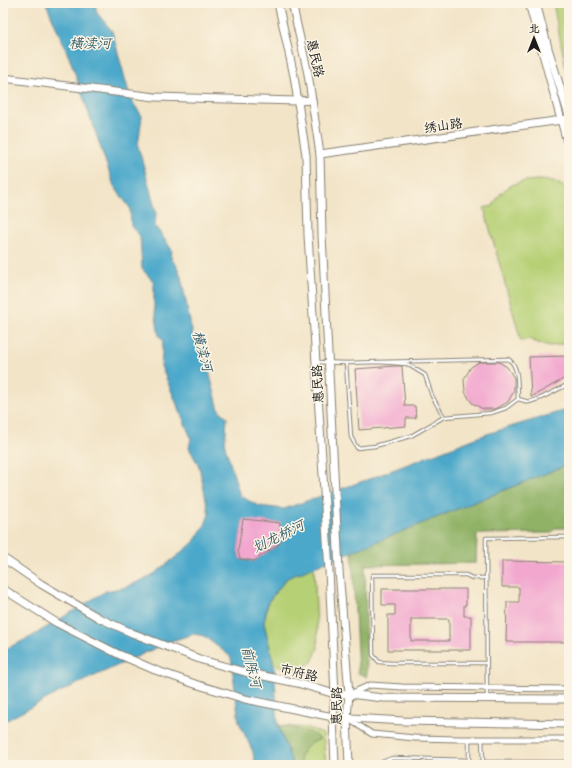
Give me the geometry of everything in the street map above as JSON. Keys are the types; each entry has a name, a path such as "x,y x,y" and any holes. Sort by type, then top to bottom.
{"main road":[{"name":"惠民路","path":"278,3 294,76 306,155 308,235 324,485 335,694 333,717 335,765"},
{"name":"惠民路","path":"292,3 308,74 320,154 322,235 334,483 349,694 347,718 349,765"},
{"path":"529,3 569,149"},
{"path":"536,3 569,116"},
{"path":"3,78 155,97 298,101 312,100"},
{"name":"绣山路","path":"320,154 569,120"},
{"name":"市府路","path":"4,558 41,584 99,618 132,634 202,660 245,672 335,694 383,698 569,699"},
{"path":"3,589 76,633 112,651 155,670 245,699 333,717 404,721 569,724"}],"street":[{"path":"349,694 370,685 402,687 569,689"},
{"path":"347,718 372,734 415,738 569,739"}],"lane":[{"path":"316,362 346,363 508,358 512,361 516,371 518,399"},
{"path":"378,362 407,364 425,375 432,396 444,417"},
{"path":"346,363 351,437 357,448 375,446 411,436 444,417 491,413 506,408 518,399"},
{"path":"518,399 530,402 569,384"},
{"path":"487,699 486,538 569,537"},
{"path":"486,578 472,578 466,575 372,575 372,596 373,655 379,662 391,664 487,663"},
{"path":"381,765 382,762 392,758 469,760 469,739"},
{"path":"482,739 483,762"},
{"path":"475,765 483,762 569,762"}],"green space":[{"path":"553,3 569,3 569,84"},
{"path":"538,180 553,181 563,186 569,194 569,343 550,346 529,339 521,341 484,208 493,206 501,193 511,186 517,183"},
{"path":"569,464 569,528 556,528 551,533 477,534 476,563 365,565 367,677 358,673 352,551"},
{"path":"314,567 318,648 312,662 300,670 274,665 264,623 268,602 287,578"},
{"path":"278,725 309,728 323,734 326,765 293,765"},
{"path":"278,725 310,732 320,739 308,745 300,756 301,765 293,765"}],"water":[{"path":"46,3 95,3 97,13 112,31 131,100 142,116 138,146 156,212 155,226 172,250 171,259 176,264 181,277 193,336 202,352 210,375 219,410 227,417 225,446 240,496 259,506 284,509 369,479 484,435 569,409 569,464 287,578 268,602 264,623 274,665 278,725 293,765 255,765 253,752 239,722 231,657 204,636 194,634 171,641 64,690 3,722 3,650 29,638 106,591 126,587 157,572 193,543 205,525 209,514 199,466 189,448 191,438 161,366 163,340 159,336 154,306 154,282 142,269 140,236 131,226 130,208 114,186 71,62","holes":["243,520 279,523 280,543 254,561 240,559 238,550"]}],"building":[{"path":"569,356 569,376 531,397 529,357"},
{"path":"479,362 499,362 507,367 514,378 514,391 508,402 494,409 483,409 472,403 465,392 464,379 471,367"},
{"path":"402,366 405,406 415,406 416,418 406,418 406,426 359,430 355,369"},
{"path":"243,519 280,523 280,543 254,561 240,559 238,550"},
{"path":"502,561 569,562 569,642 506,642 507,602 519,602 519,587 502,587"},
{"path":"382,589 466,589 464,616 471,616 471,650 388,650 388,615 395,615 395,605 382,605","holes":["411,619 449,619 449,641 411,641"]}],"water label":[{"name":"横渎河","path":"90,43"},
{"name":"横渎河","path":"203,351"},
{"name":"划龙桥河","path":"278,536"},
{"name":"前陈河","path":"252,667"}]}
